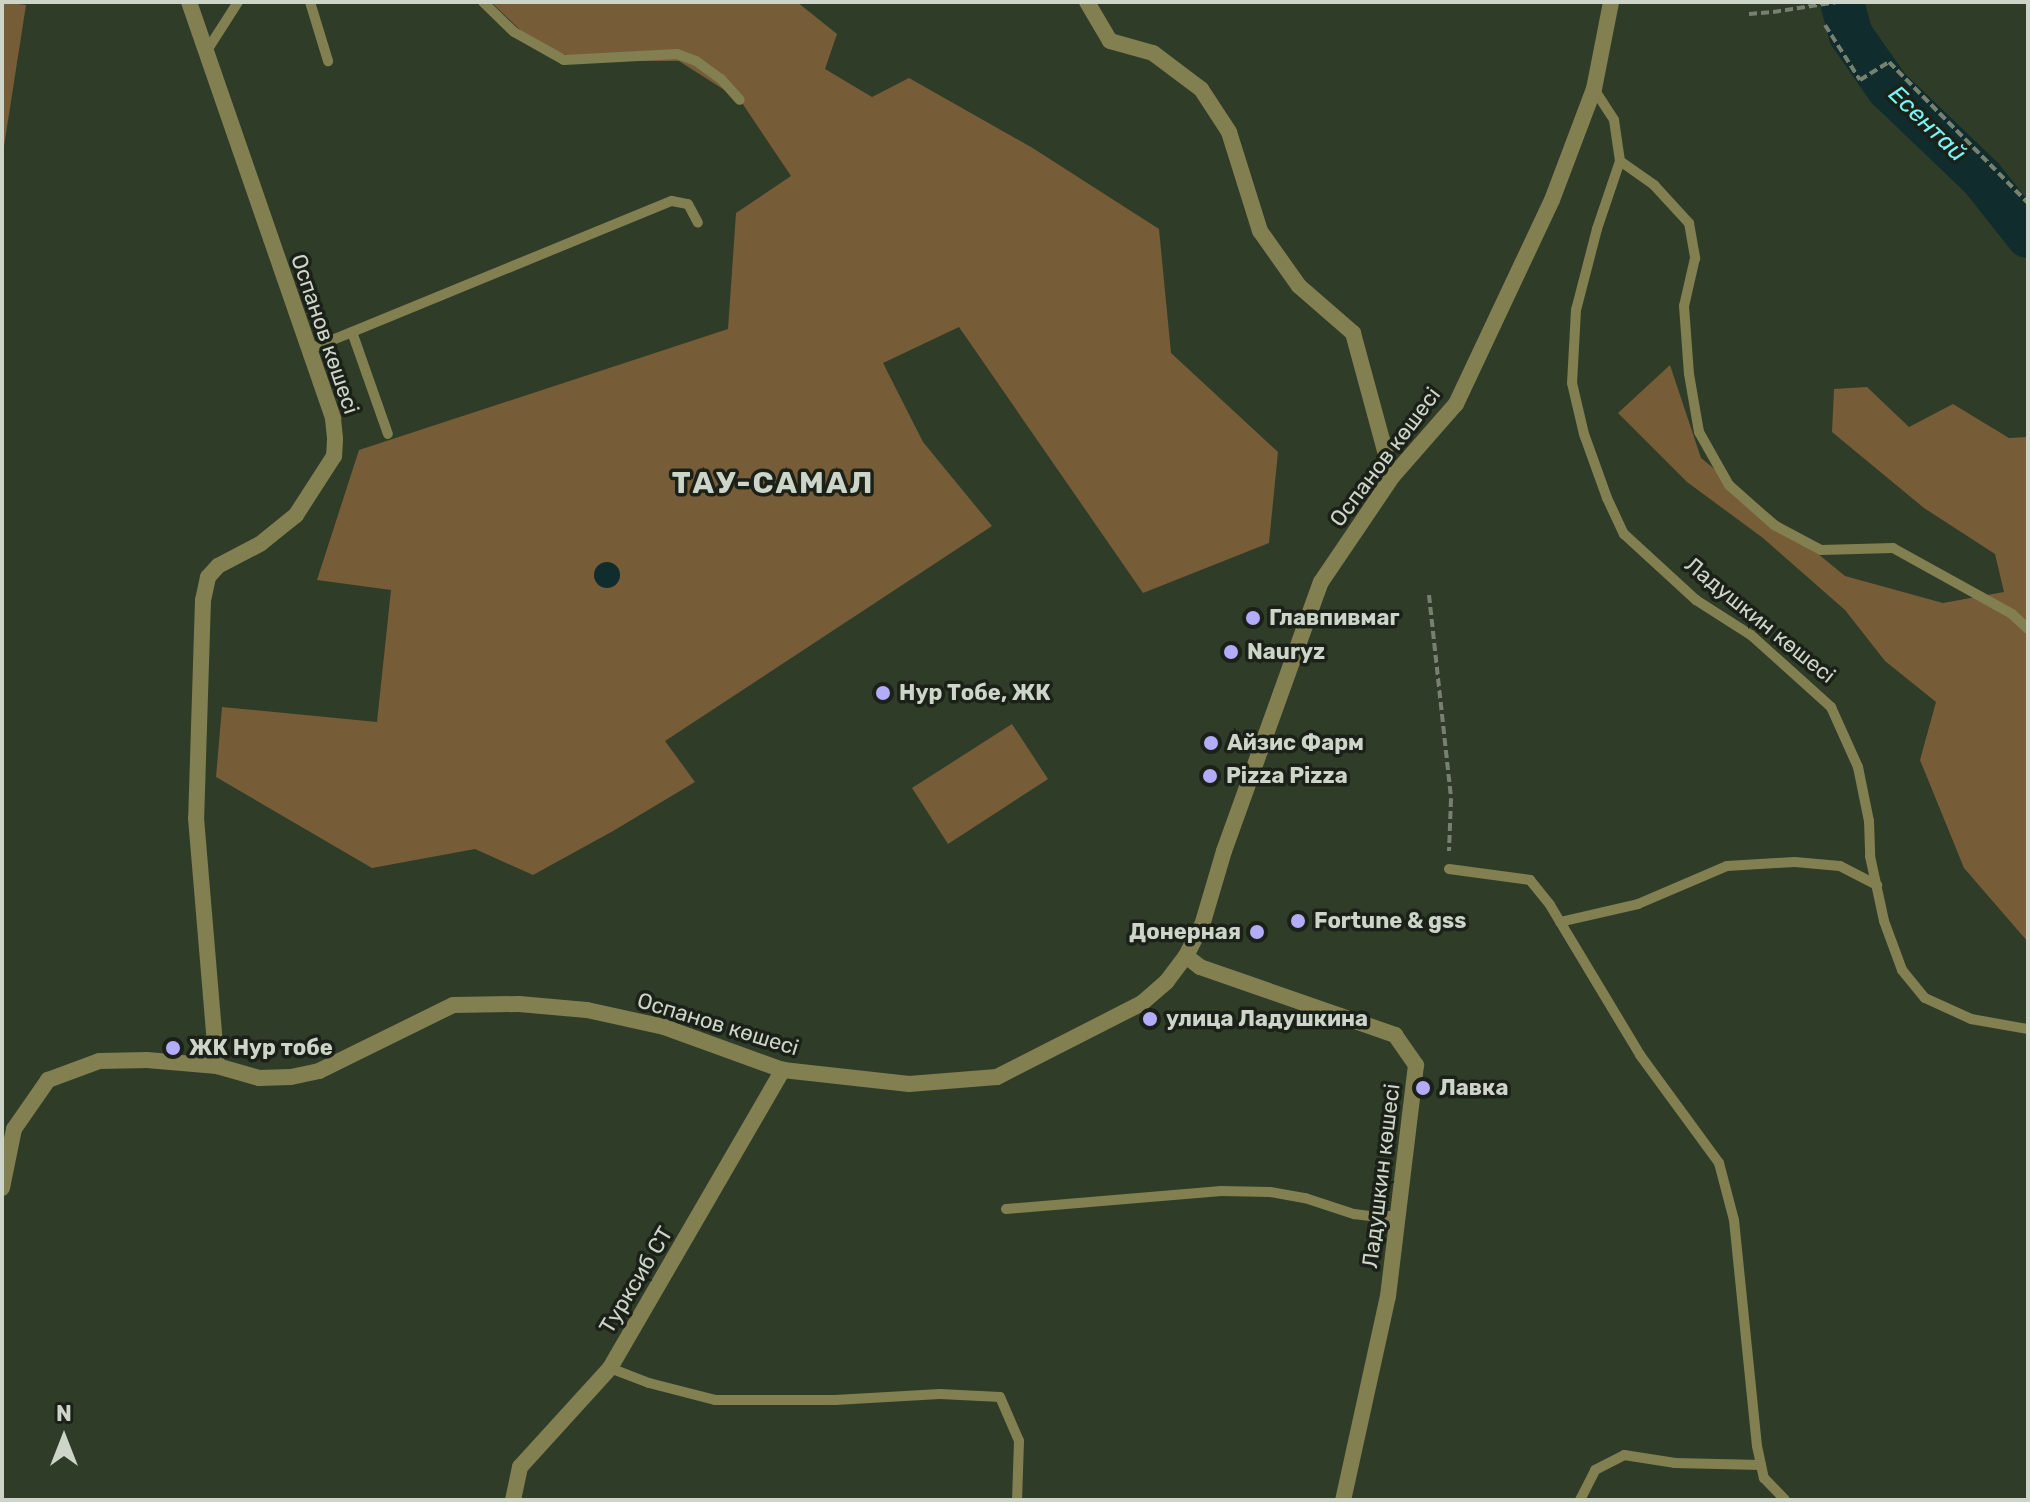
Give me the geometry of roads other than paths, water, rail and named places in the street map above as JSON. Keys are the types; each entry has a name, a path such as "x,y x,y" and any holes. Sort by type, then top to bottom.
{"street":[{"name":"Оспанов көшесі","path":"189,2 333,419 334,456 296,515 282,529 218,566 208,577 203,600 196,818 217,1066"},
{"path":"1087,2 1110,41 1153,53 1201,89 1229,132 1260,231 1299,286 1353,333 1392,477"},
{"name":"Оспанов көшесі","path":"2,1188 14,1129 48,1080 99,1061 147,1060 217,1066 259,1078 291,1077 319,1071 453,1005 519,1004 587,1010 664,1027 783,1070 909,1084 997,1077 1142,1003 1167,981 1186,956 1203,922 1224,851 1321,582 1392,477 1456,404 1552,200 1594,89 1611,2"},
{"name":"Ладушкин көшесі","path":"1186,956 1200,967 1395,1035 1416,1065 1388,1296 1343,1500"},
{"name":"Турксиб СТ","path":"513,1500 520,1467 610,1368 783,1070"}],"lane":[{"path":"206,52 238,2"},
{"path":"310,2 328,61"},
{"path":"483,2 514,32 564,60 677,54 696,61 721,79 740,100"},
{"name":"Ладушкин көшесі","path":"1594,89 1614,120 1620,161 1597,229 1576,310 1572,383 1584,434 1607,498 1624,534 1696,600 1751,635 1831,707 1858,767 1884,921 1902,970 1925,998 1971,1019 2028,1029"},
{"path":"1620,161 1654,185 1689,223 1695,258 1684,306 1689,374 1699,432 1729,485 1774,525 1821,550 1893,548 2012,614 2028,629"},
{"path":"308,350 672,201 688,204 698,223"},
{"path":"352,332 388,434"},
{"path":"1560,922 1638,904 1727,866 1795,862 1840,866 1877,885"},
{"path":"1449,869 1530,880 1560,922 1640,1055 1719,1163 1734,1220 1761,1465 1764,1478 1779,1498"},
{"path":"1006,1209 1221,1191 1270,1192 1305,1198 1354,1214 1399,1215"},
{"path":"610,1368 649,1383 715,1400 835,1400 940,1394 1000,1397 1019,1441 1017,1500"},
{"path":"1580,1500 1595,1470 1624,1455 1675,1463 1761,1465"}],"water":[{"path":"607,562 616,566 620,575 616,584 607,588 598,584 594,575 598,566"}],"waterway":[{"name":"Есентай","path":"1842,2 1851,35 1888,88 1982,178 2028,236"}],"place":[{"name":"Главпивмаг","path":"1253,618"},
{"name":"Nauryz","path":"1231,652"},
{"name":"Нур Тобе, ЖК","path":"883,693"},
{"name":"Айзис Фарм","path":"1211,743"},
{"name":"Pizza Pizza","path":"1210,776"},
{"name":"Fortune & gss","path":"1298,921"},
{"name":"Донерная","path":"1257,932"},
{"name":"улица Ладушкина","path":"1150,1019"},
{"name":"ЖК Нур тобе","path":"173,1048"},
{"name":"Лавка","path":"1423,1088"}],"district":[{"name":"ТАУ-САМАЛ","path":"773,483"}]}
